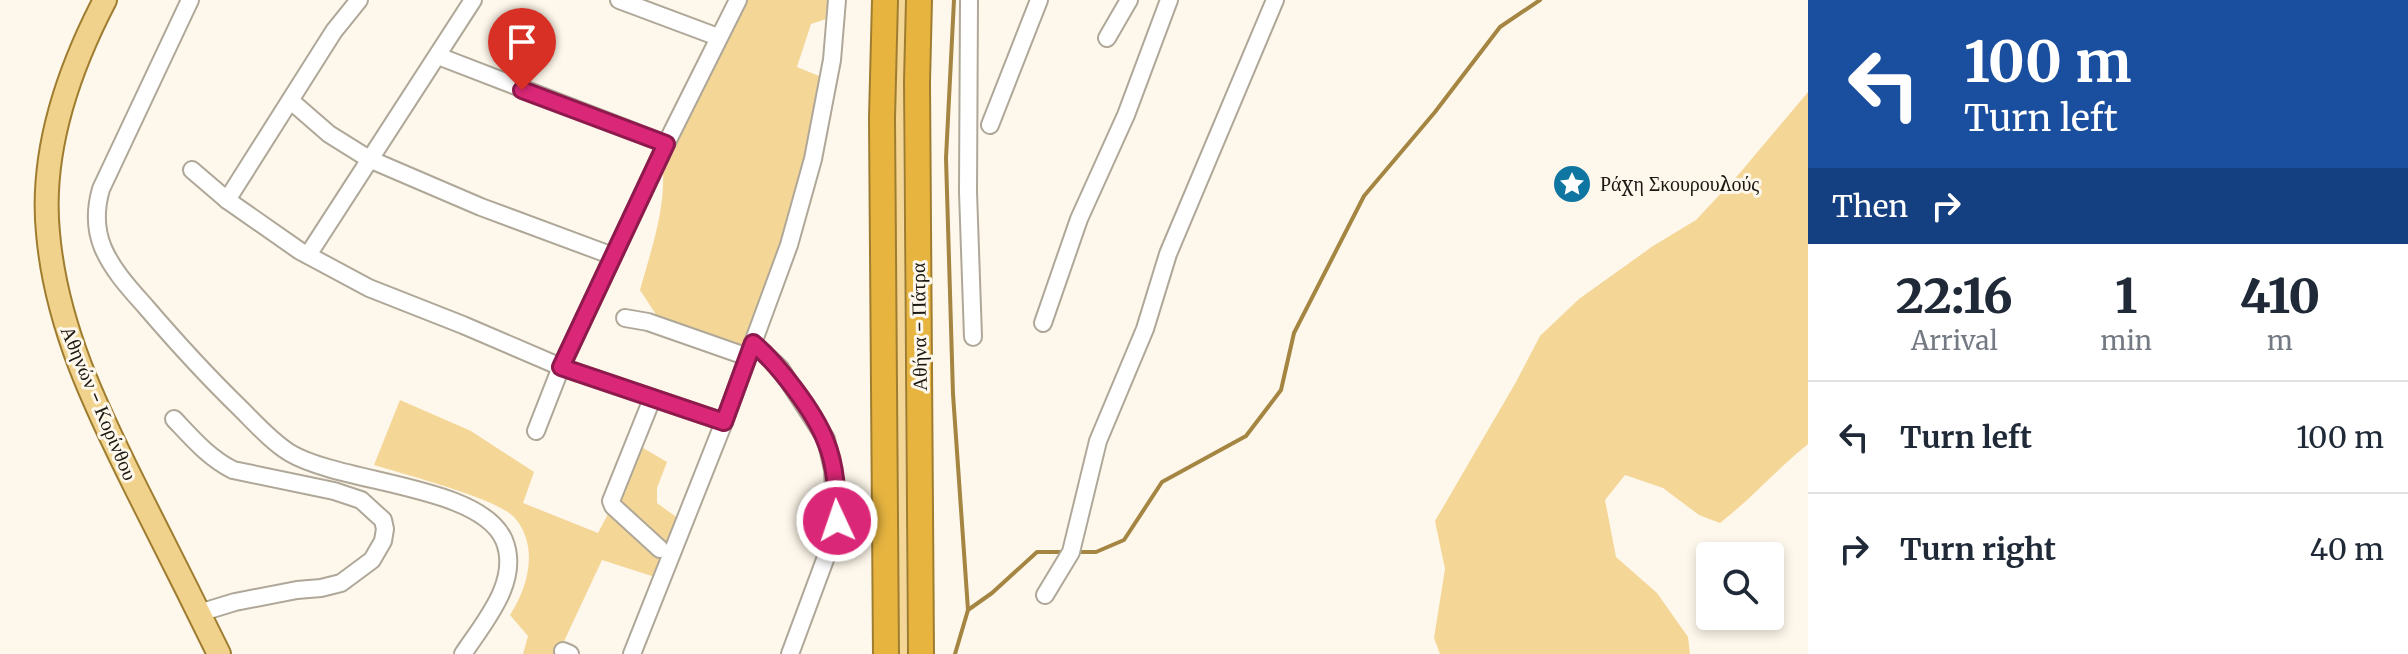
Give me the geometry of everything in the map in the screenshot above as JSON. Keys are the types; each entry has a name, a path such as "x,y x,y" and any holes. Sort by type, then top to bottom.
{"highway":[{"name":"Αθήνα - Πάτρα","path":"885,0 882,129 886,654"},
{"name":"Αθήνα - Πάτρα","path":"919,0 921,654"}],"main road":[{"name":"Αθηνών - Κορίνθου","path":"105,0 72,71 54,135 47,208 54,281 78,364 114,445 219,654"}],"street":[{"path":"190,0 101,189 96,214 103,249 127,284 196,365 289,453 330,470 451,500 491,521 503,537 510,557 509,570 490,612 463,654"},
{"path":"227,200 334,31 359,0"},
{"path":"308,255 473,0"},
{"path":"619,0 718,37"},
{"path":"536,431 561,367 613,256 738,0"},
{"path":"632,654 724,422 806,191 832,60 837,0"},
{"path":"969,0 968,192 973,337"},
{"path":"990,125 1039,0"},
{"path":"1107,38 1129,0"},
{"path":"1043,323 1079,219 1126,115 1169,0"},
{"path":"1045,595 1071,552 1098,441 1145,329 1168,254 1275,0"},
{"path":"438,56 666,144"},
{"path":"291,101 329,134 369,159 481,207 613,256"},
{"path":"192,170 227,200 308,255 369,288 561,367 724,422"},
{"path":"625,318 750,350 780,368 826,439 837,506 836,530 790,654"},
{"path":"652,399 611,501 660,549"},
{"path":"174,419 208,455 225,466 361,500 383,520 385,529 380,550 372,560 341,583 235,602 199,613"}],"shaded area":[{"path":"743,0 831,0 829,18 811,24 797,67 824,78 804,179 774,276 743,349 659,319 640,290 660,216 663,170"},
{"path":"898,0 906,0 903,117 907,654 899,654 895,82"},
{"path":"1808,92 1808,444 1720,523 1699,515 1663,488 1625,475 1605,500 1616,557 1657,593 1688,637 1690,654 1440,654 1434,638 1445,569 1435,521 1540,336 1579,299 1653,246 1696,220"},
{"path":"400,400 471,431 534,472 523,503 598,533 643,448 667,462 657,488 657,503 679,519 655,577 602,560 558,654 523,654 528,636 510,615 522,591 528,566 527,540 522,528 514,517 489,502 374,465"}],"waterway":[{"path":"954,0 946,158 953,394 968,610 955,654"},
{"path":"1076,552 1096,552 1124,540 1162,482 1246,436 1281,390 1294,333 1364,196 1435,112 1500,27 1540,0"},
{"path":"968,610 992,593 1037,552 1064,552"}],"place":[{"name":"Ράχη Σκουρουλούς","path":"1572,184"}],"route":[{"path":"522,90 666,144 561,367 724,422 753,343 780,368 826,439 833,470 837,521"}]}
